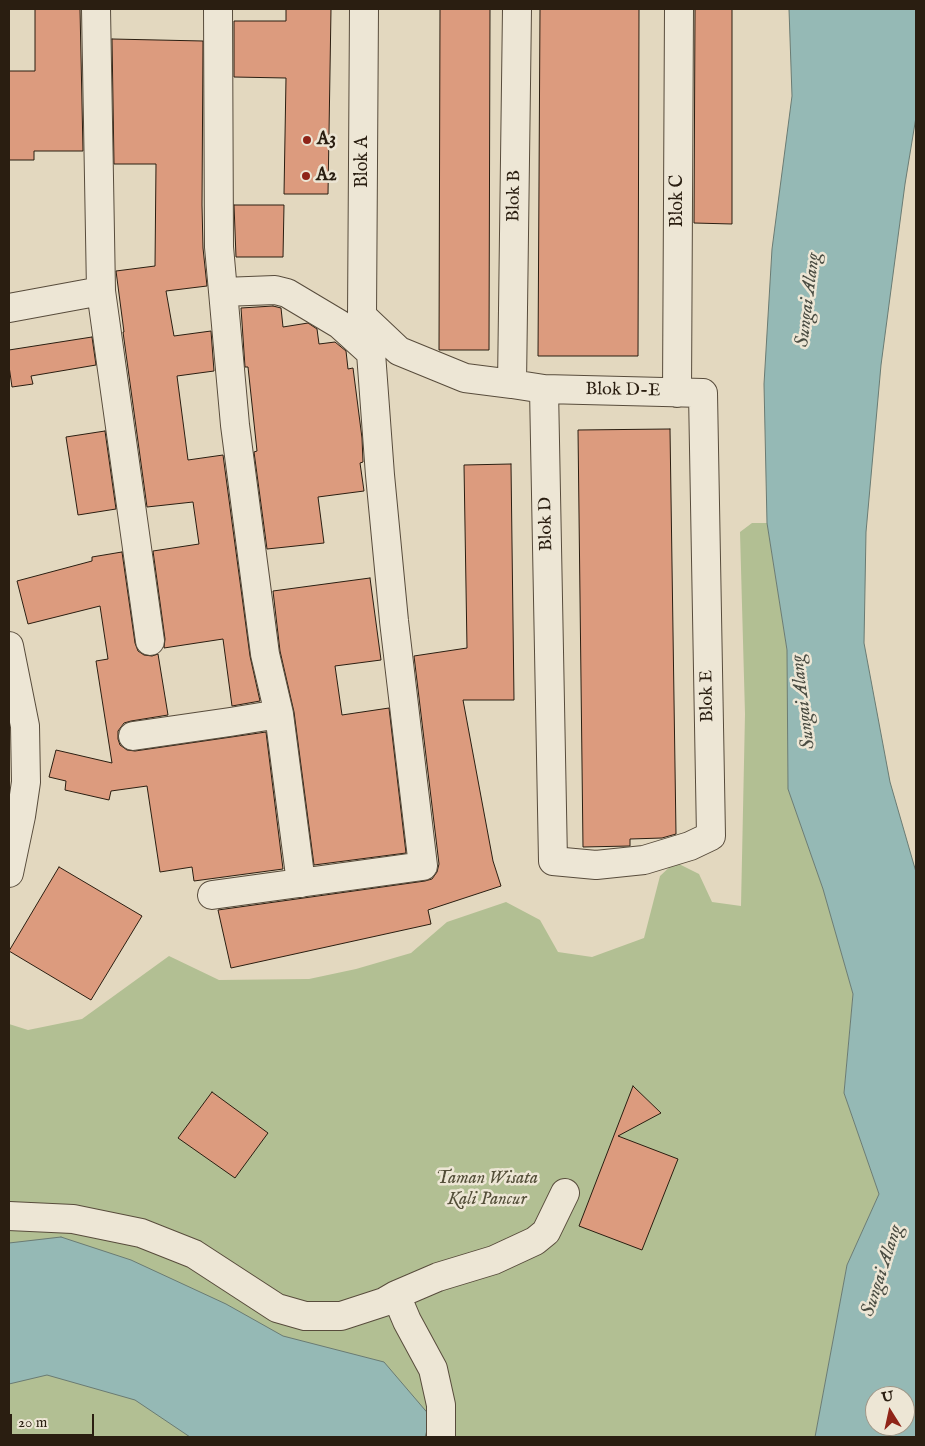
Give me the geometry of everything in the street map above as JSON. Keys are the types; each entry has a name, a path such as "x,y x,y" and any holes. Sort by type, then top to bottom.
{"street":[{"path":"96,9 101,291 150,641"},
{"path":"218,9 219,247 223,292 236,425 265,654 279,714 301,883"},
{"name":"Blok A","path":"364,9 362,316 399,351 465,378 512,384"},
{"name":"Blok B","path":"512,384 517,9"},
{"name":"Blok C","path":"679,9 690,393"},
{"path":"212,895 423,866 394,621 371,353 339,324 287,293 274,290 223,292"},
{"path":"9,308 101,291"},
{"path":"512,384 544,389"},
{"name":"Blok D-E","path":"544,389 690,393"},
{"name":"Blok D","path":"544,389 552,861"},
{"name":"Blok E","path":"552,861 596,865 644,860 690,846 711,836 690,393"},
{"path":"9,646 25,726 26,782 9,873"},
{"path":"133,736 279,714"},
{"path":"9,1216 73,1219 141,1233 194,1254 277,1308 305,1316 341,1316 384,1302 438,1277 494,1260 534,1242 546,1232 565,1193"},
{"path":"396,1295 406,1321 433,1369 441,1405 441,1437"}],"green space":[{"name":"Taman Wisata Kali Pancur","path":"752,523 767,523 787,650 788,789 823,889 853,994 844,1093 879,1194 847,1265 815,1437 9,1437 9,1024 28,1030 82,1019 169,956 219,980 309,979 356,969 411,953 447,922 506,902 540,920 558,952 592,957 644,938 660,876 675,862 699,874 712,902 741,906 745,714 740,532"}],"water":[{"name":"Sungai Alang","path":"789,9 916,9 916,117 905,184 881,365 866,532 864,643 890,782 916,872 916,1437 815,1437 847,1265 879,1194 844,1093 853,994 823,889 788,789 787,650 767,523 764,384 772,249 792,96"},
{"path":"61,1237 131,1260 226,1304 283,1336 384,1362 431,1417 425,1437 190,1437 135,1400 47,1375 9,1384 9,1243"}],"building":[{"path":"35,9 80,9 83,151 34,151 34,160 9,160 9,71 35,71"},
{"path":"286,9 331,9 328,194 284,194 286,78 234,77 234,21 286,21"},
{"path":"440,9 490,9 489,350 439,350"},
{"path":"540,9 639,9 638,356 538,356"},
{"path":"695,9 732,9 732,224 694,223"},
{"path":"112,39 203,41 202,205 203,248 207,286 166,291 174,336 211,331 214,371 177,376 188,460 223,455 250,656 260,701 232,706 223,639 164,648 165,639 153,551 199,544 193,502 147,507 116,271 155,266 156,164 114,164"},
{"path":"234,205 284,205 283,257 236,257"},
{"path":"273,306 281,308 283,327 308,323 317,329 319,344 335,342 346,351 348,369 353,368 362,438 363,462 360,463 364,491 318,497 324,543 267,549 254,452 257,451 248,367 245,367 241,308"},
{"path":"92,337 96,365 31,376 33,384 12,387 9,350"},
{"path":"670,429 676,834 662,838 630,839 630,846 583,847 578,430"},
{"path":"105,431 116,509 78,515 66,437"},
{"path":"511,464 514,700 463,700 493,861 501,886 428,910 431,924 231,968 218,910 425,881 432,879 437,872 439,864 414,656 467,648 464,465"},
{"path":"122,552 135,643 138,651 144,655 152,656 158,654 168,715 124,723 118,731 120,745 127,750 135,751 266,732 283,869 194,881 192,867 160,872 147,786 111,791 109,800 65,790 66,781 49,777 56,750 112,763 96,661 108,659 100,606 28,624 17,581 92,561 92,557"},
{"path":"370,578 381,660 335,666 342,715 389,708 406,853 314,865 294,712 280,651 273,591"},
{"path":"59,867 142,916 91,1000 9,951"},
{"path":"633,1086 661,1113 618,1136 678,1159 642,1250 579,1226"},
{"path":"212,1092 268,1133 235,1178 178,1138"}],"place":[{"name":"A3","path":"307,140"},
{"name":"A2","path":"306,176"}]}
